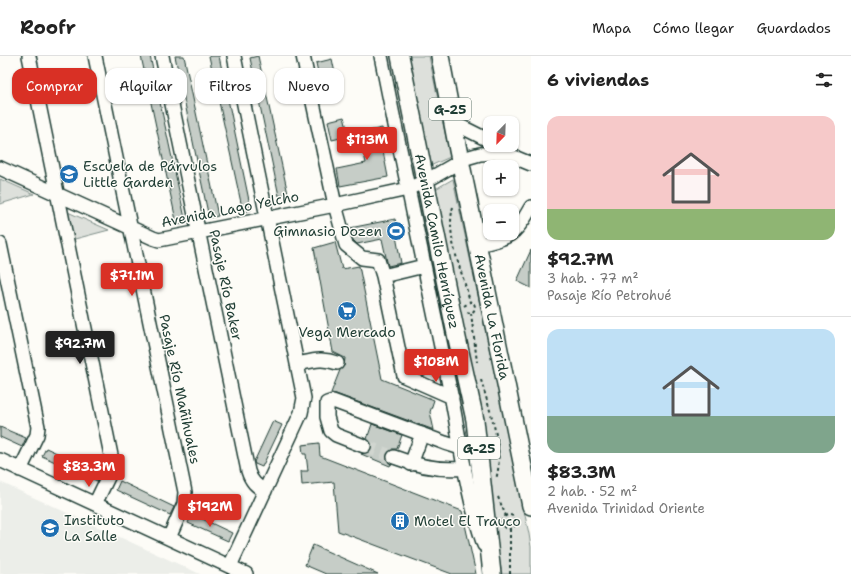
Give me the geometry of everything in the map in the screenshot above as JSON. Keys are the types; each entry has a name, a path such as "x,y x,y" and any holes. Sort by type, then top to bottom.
{"main road":[{"name":"Avenida Camilo Henríquez","path":"400,56 424,180 475,420 492,572"},
{"name":"Avenida La Florida","path":"440,56 460,161 485,243 531,506"}],"street":[{"path":"29,56 56,194 112,460 111,471 95,504"},
{"name":"Pasaje Río Mañihuales","path":"95,56 185,492 182,510 169,538"},
{"name":"Pasaje Río Baker","path":"162,56 248,472 253,482 265,491"},
{"path":"230,566 303,408 304,394 234,56"},
{"path":"303,56 335,205 346,245 362,258 378,260 383,276 404,376 452,397"},
{"name":"Avenida Camilo Henríquez","path":"381,56 477,524 492,572"},
{"path":"452,122 483,138"},
{"path":"507,152 514,157 531,164"},
{"name":"Avenida Lago Yelcho","path":"0,168 159,240 268,219 408,189 474,155 501,153 514,157"},
{"path":"485,243 507,237 514,232 523,222 531,207"},
{"path":"0,244 38,427 37,435 20,470"},
{"path":"383,276 424,266"},
{"path":"298,364 326,359 337,363"},
{"path":"364,446 336,435 331,431 327,416 327,403 333,401 462,448"},
{"path":"411,464 422,434"},
{"path":"394,457 411,464 451,470 465,468"},
{"path":"0,460 246,574"}],"path":[{"path":"453,207 451,222 454,244 470,302 475,305 475,310 471,313 467,312 464,308 466,304 470,302"},
{"path":"506,516 513,517 515,520 514,527 510,529 505,528 502,524 502,519 506,516"},
{"path":"510,529 510,574"}],"shaded area":[{"path":"405,56 429,56 450,157 428,167"},
{"path":"0,179 34,194 0,204"},
{"path":"453,179 529,534 531,547 531,574 502,574 492,519 488,450 432,191"},
{"path":"63,210 109,230 71,240"},
{"name":"Instituto La Salle","path":"0,482 200,574 0,574"}],"building":[{"path":"141,56 150,56 153,68 144,68"},
{"path":"175,56 184,56 187,68 178,68"},
{"path":"209,56 219,56 221,68 212,68"},
{"path":"258,56 261,68 252,68 250,58"},
{"path":"332,59 334,68 317,68 316,63"},
{"path":"187,70 218,216 209,218 185,104 187,104"},
{"path":"266,93 288,194 279,196 260,104 266,104"},
{"path":"151,104 160,104 186,223 177,225"},
{"path":"219,104 229,104 251,210 243,212"},
{"path":"344,117 349,136 332,140 328,121"},
{"path":"382,128 386,145 382,146 388,177 340,186 337,169 366,163 359,133"},
{"path":"395,219 398,236 396,236 401,263 388,266 382,239 357,244 353,240 350,228"},
{"name":"Vega Mercado","path":"335,242 342,269 359,266 382,379 434,400 430,412 434,430 331,393 340,370 344,366 345,358 333,352 314,248"},
{"path":"531,250 531,288 517,281"},
{"path":"273,421 282,425 262,467 254,462"},
{"path":"372,424 402,435 397,449 392,449 387,454 386,459 391,464 390,466 361,454 369,452 371,449 372,444 367,439"},
{"path":"0,427 26,438 22,447 0,437"},
{"name":"Motel El Trauco","path":"319,443 320,456 462,511 476,574 452,574 338,531 334,482 302,485 301,471 308,471 306,454 303,454 302,445"},
{"path":"46,448 101,473 97,481 42,456"},
{"path":"120,481 174,507 170,515 116,490"},
{"path":"192,514 232,533 228,541 188,523"},
{"path":"313,545 378,574 326,574 305,565"}],"tunnel":[{"path":"364,446 394,457"}],"place":[{"name":"Escuela de Párvulos Little Garden","path":"69,174"},
{"name":"Gimnasio Dozen","path":"396,231"},
{"name":"Vega Mercado","path":"347,311"},
{"name":"Motel El Trauco","path":"400,521"},
{"name":"Instituto La Salle","path":"50,528"}]}
